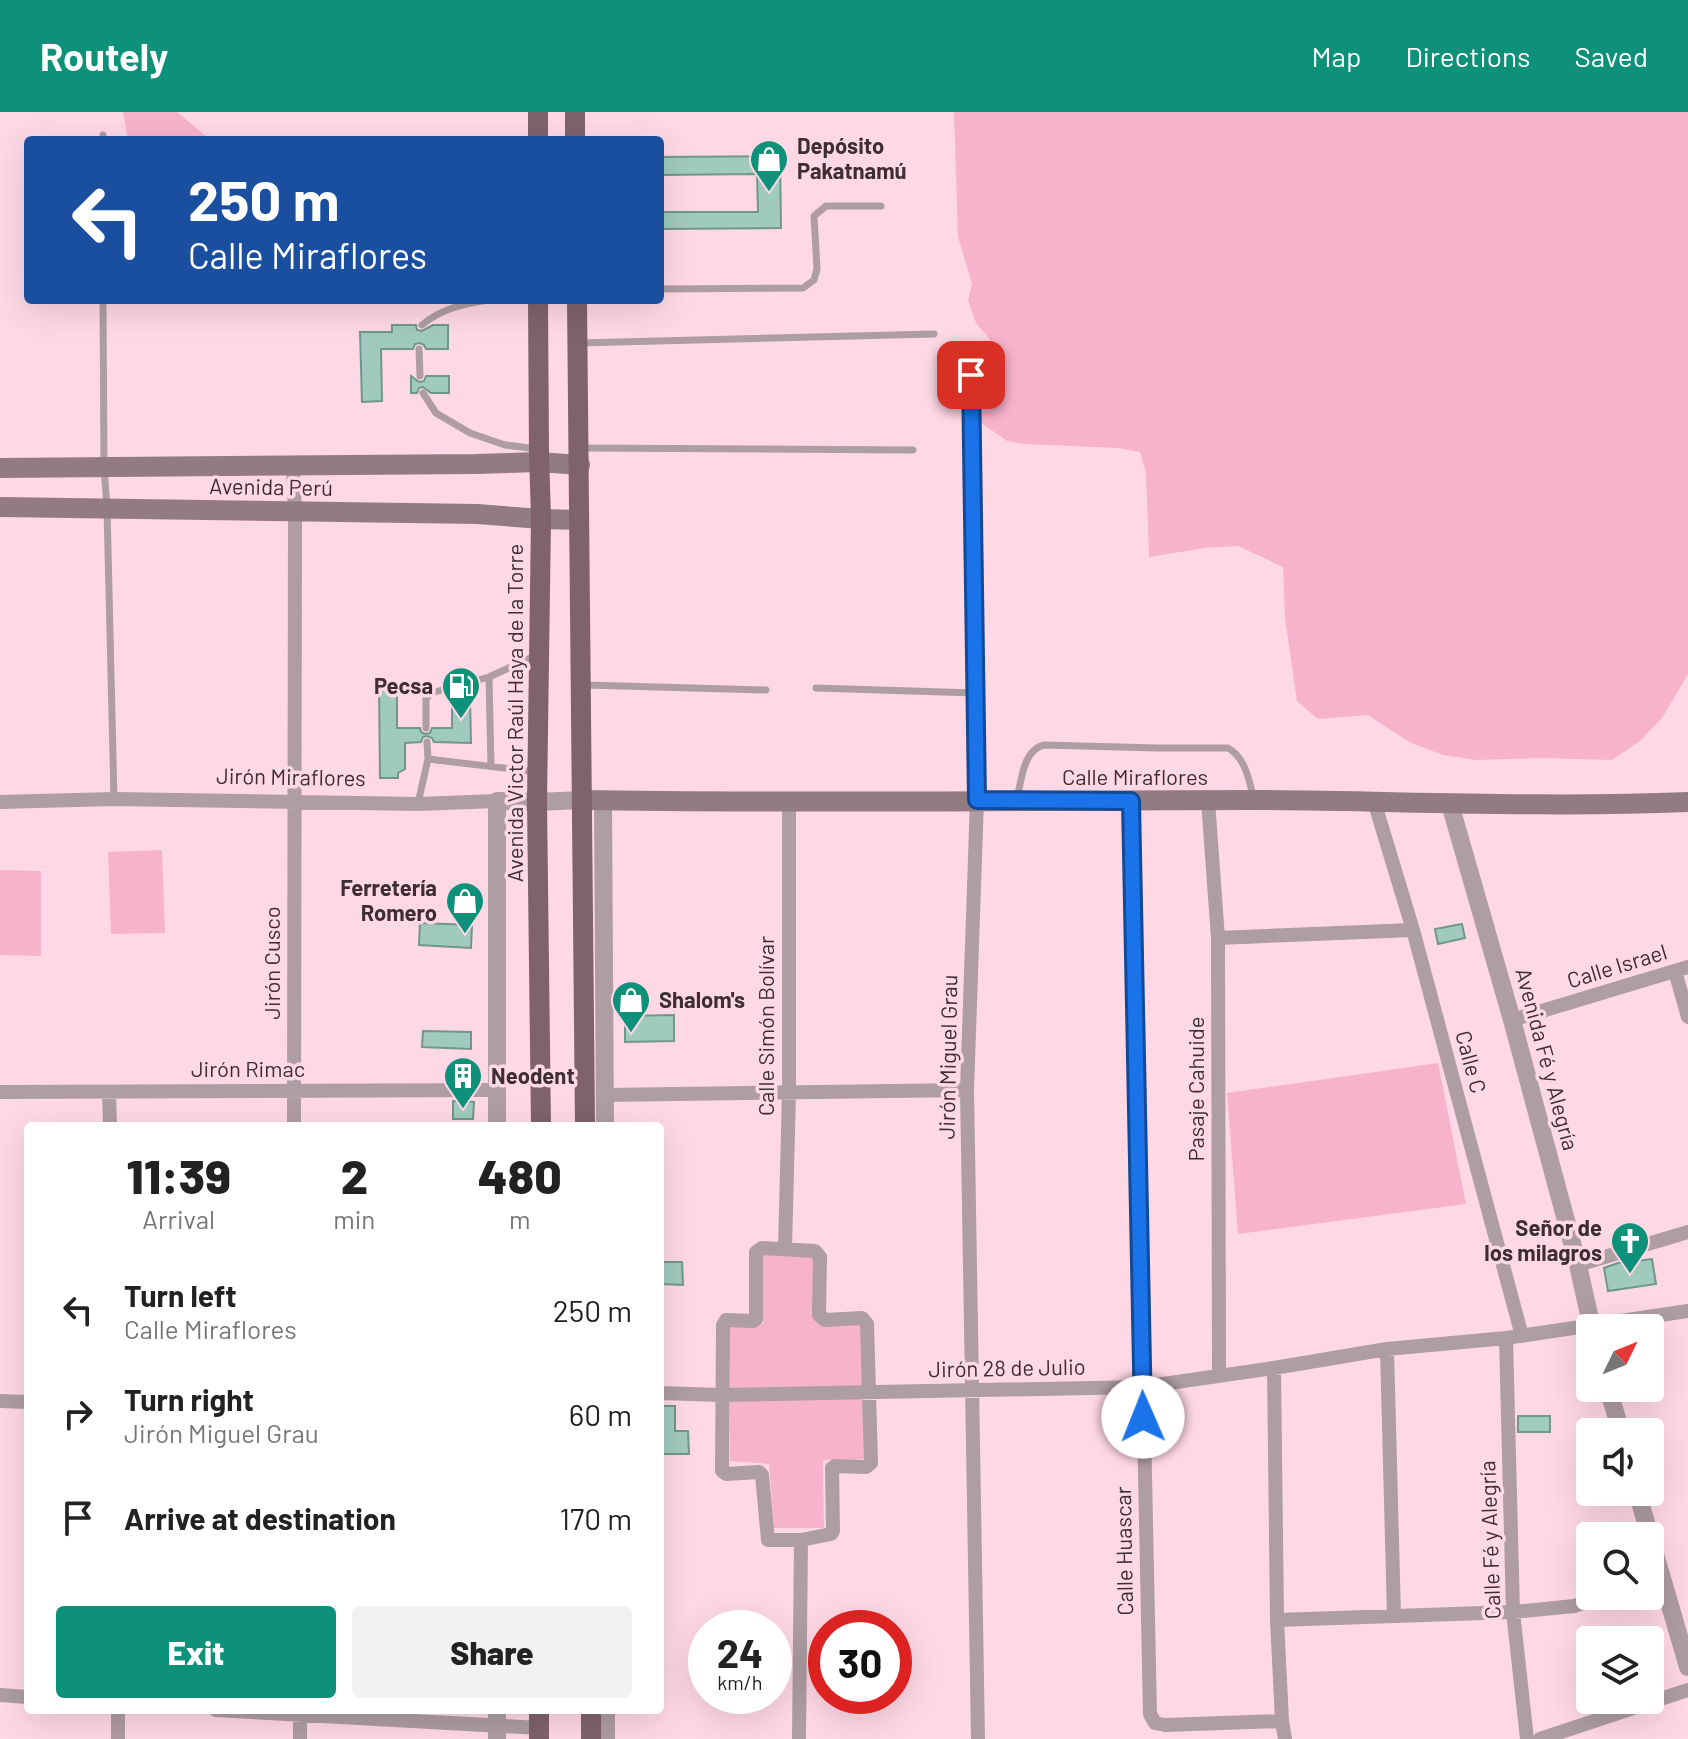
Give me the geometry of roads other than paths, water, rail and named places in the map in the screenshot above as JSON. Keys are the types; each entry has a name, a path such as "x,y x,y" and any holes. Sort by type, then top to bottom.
{"main road":[{"path":"538,112 538,136"},
{"path":"575,112 575,136"},
{"name":"Avenida Victor Raúl Haya de la Torre","path":"538,304 541,519 537,802 541,1122"},
{"path":"577,304 585,1122"},
{"name":"Avenida Perú","path":"0,468 293,465 580,456"},
{"name":"Avenida Perú","path":"0,507 477,514 579,520"},
{"name":"Calle Miraflores","path":"582,800 789,803 977,800 1450,804 1688,802"},
{"path":"591,1714 591,1739"}],"street":[{"name":"Jirón Miguel Grau","path":"971,375 977,800 967,1090 978,1739"},
{"name":"Jirón Cusco","path":"293,465 294,1122"},
{"name":"Jirón Miraflores","path":"0,802 114,799 418,804 582,800"},
{"path":"497,801 497,1122"},
{"path":"603,801 605,1122"},
{"name":"Calle Huascar","path":"1131,801 1150,1714 1155,1723 1165,1725 1282,1721"},
{"name":"Pasaje Cahuide","path":"1208,801 1218,938 1219,1376"},
{"name":"Calle C","path":"1374,801 1413,930 1522,1336"},
{"name":"Calle Simón Bolívar","path":"785,1249 789,1092 789,803"},
{"name":"Avenida Fé y Alegría","path":"1450,804 1512,1020 1588,1314"},
{"path":"1218,938 1413,930"},
{"path":"1681,969 1688,1017"},
{"name":"Calle Israel","path":"1512,1020 1681,969"},
{"name":"Jirón Rimac","path":"0,1092 497,1090"},
{"path":"605,1095 967,1090"},
{"path":"109,1092 110,1122"},
{"path":"1578,1265 1688,1232"},
{"path":"762,1248 785,1249 815,1251 820,1257 821,1318 862,1318 867,1324 871,1463 866,1467 832,1468 831,1534 801,1540 768,1540 762,1475 759,1472 726,1474 722,1471 724,1322 756,1319 756,1252 762,1248"},
{"name":"Jirón 28 de Julio","path":"1664,1315 1688,1311"},
{"name":"Jirón 28 de Julio","path":"664,1393 721,1395 1142,1387 1387,1349 1576,1329"},
{"name":"Calle Fé y Alegría","path":"1506,1338 1513,1612 1527,1739"},
{"path":"1387,1349 1394,1616"},
{"path":"1274,1368 1277,1620 1285,1739"},
{"path":"0,1401 24,1402"},
{"path":"799,1739 801,1540"},
{"path":"1664,1599 1688,1667"},
{"path":"1277,1620 1513,1612 1576,1605"},
{"path":"1540,1739 1688,1690"},
{"path":"0,1695 24,1697"},
{"path":"118,1714 118,1739"},
{"path":"300,1714 300,1739"},
{"path":"330,1714 539,1726"},
{"path":"606,1714 606,1739"}],"lane":[{"path":"664,289 803,288 814,280 817,269 814,216 826,206 881,206"},
{"path":"103,304 104,467 114,799"},
{"path":"422,325 431,316 470,304"},
{"path":"578,343 934,334"},
{"path":"419,349 420,376"},
{"path":"423,393 436,413 470,433 539,456"},
{"path":"580,456 913,450"},
{"path":"426,728 426,699 431,693 489,677 539,654"},
{"path":"489,677 491,766"},
{"path":"581,685 766,690"},
{"path":"816,688 975,693"},
{"path":"418,804 428,759 427,742"},
{"path":"1017,800 1029,753 1044,745 1228,748 1241,759 1254,800"},
{"path":"428,759 538,772"}],"place":[{"name":"Depósito Pakatnamú","path":"769,193"},
{"name":"Pecsa","path":"461,720"},
{"name":"Ferretería Romero","path":"465,935"},
{"name":"Shalom's","path":"631,1034"},
{"name":"Neodent","path":"463,1110"},
{"name":"Señor de los milagros","path":"1630,1275"}]}
